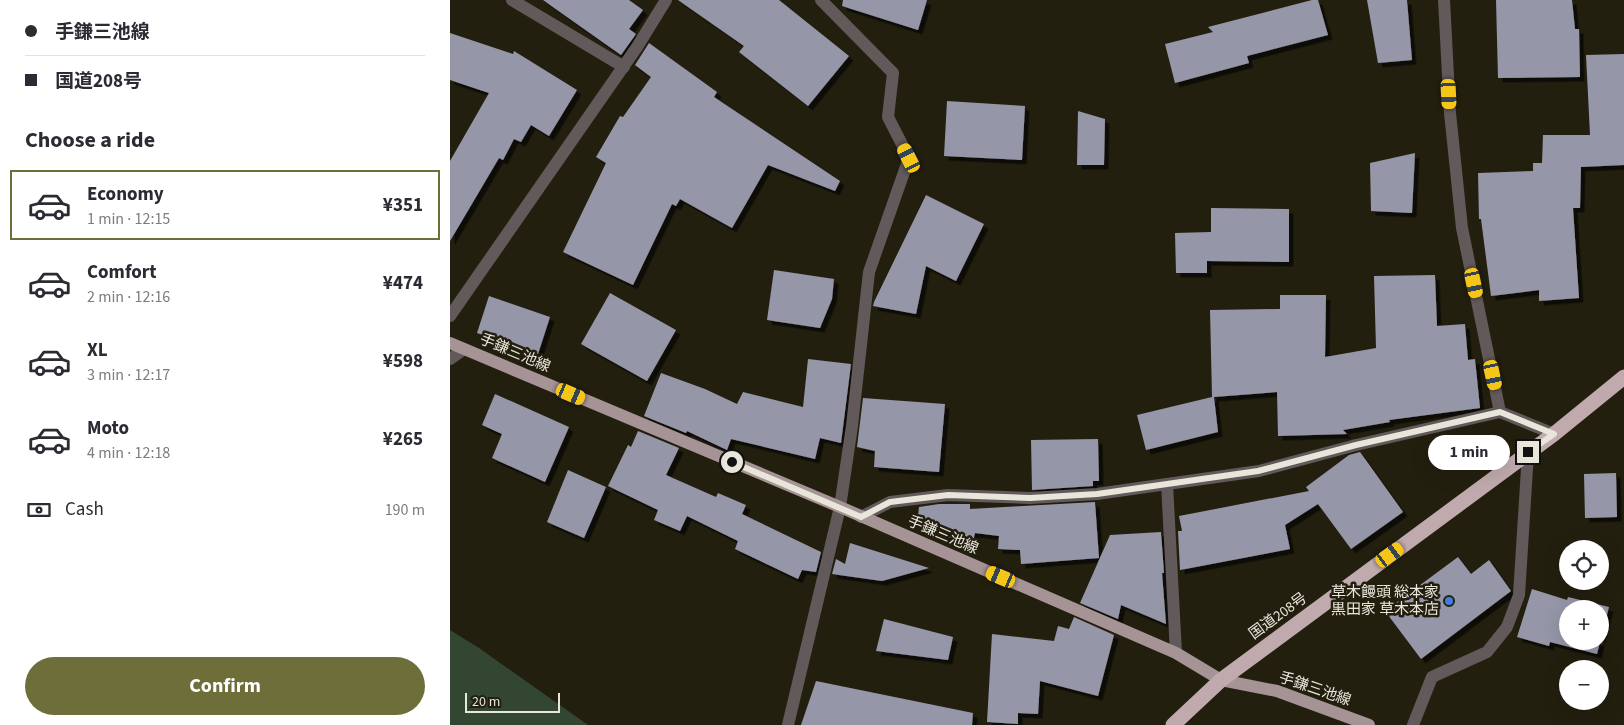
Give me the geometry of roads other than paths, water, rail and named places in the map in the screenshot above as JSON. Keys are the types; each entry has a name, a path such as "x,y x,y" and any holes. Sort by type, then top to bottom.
{"highway":[{"name":"国道208号","path":"1173,725 1221,680 1554,434 1624,377"}],"main road":[{"name":"手鎌三池線","path":"450,343 1176,652 1221,680 1277,691 1369,725"}],"street":[{"path":"512,0 624,67"},
{"path":"450,316 624,67 666,0"},
{"path":"788,725 840,508 852,426 869,272 909,158 888,117 893,73 821,0"},
{"path":"1444,0 1450,113 1462,228 1500,412"},
{"path":"450,359 464,349"},
{"path":"861,517 890,502 948,495 1030,498 1097,494 1258,471 1356,445 1500,412 1554,434"},
{"path":"1413,725 1432,677 1487,652 1507,628 1519,596 1528,452"},
{"path":"1167,484 1176,652"}],"place":[{"name":"草木饅頭 総本家 黒田家 草木本店","path":"1449,601"}]}
